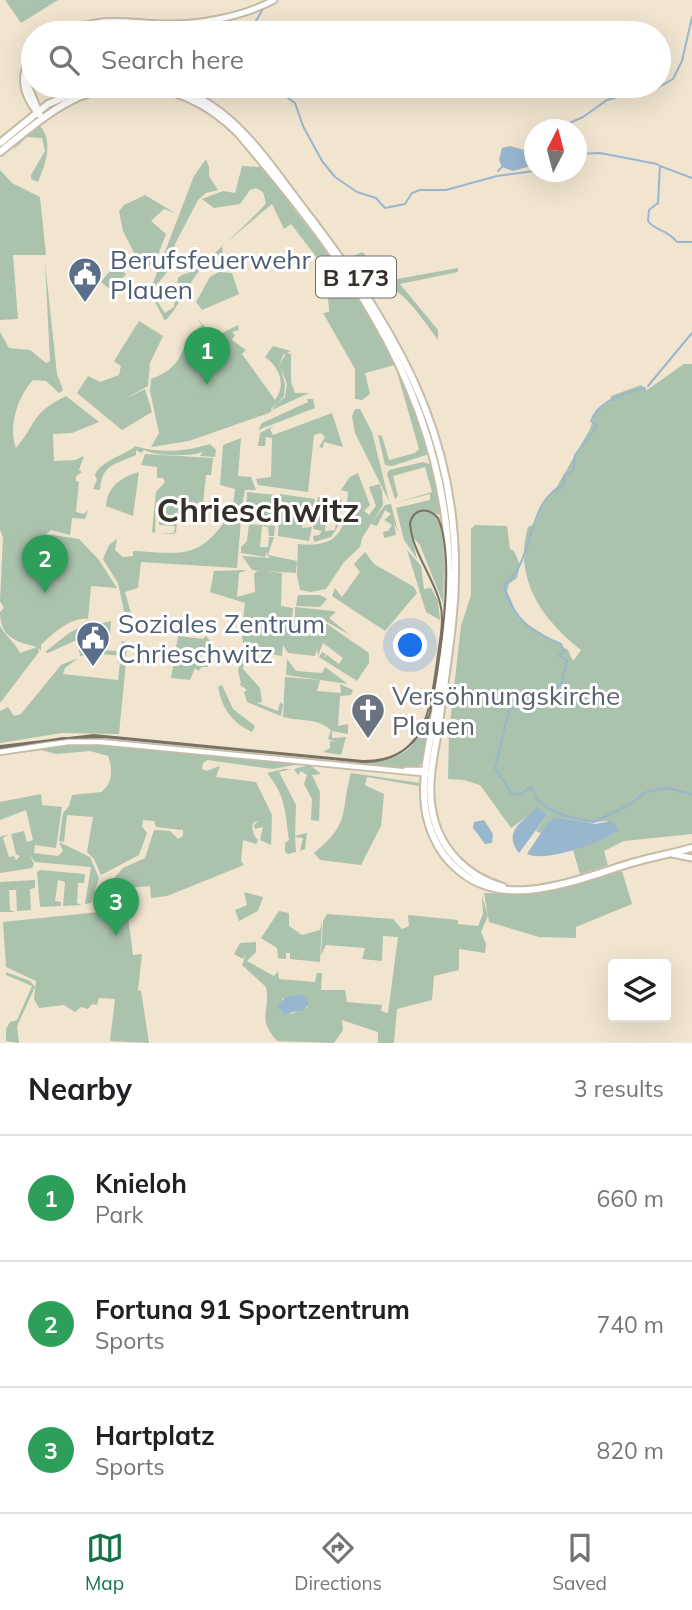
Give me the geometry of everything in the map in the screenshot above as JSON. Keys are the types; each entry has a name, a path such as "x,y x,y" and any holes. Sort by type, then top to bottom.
{"main road":[{"path":"198,21 219,19 269,3"},
{"path":"105,21 138,21"},
{"path":"30,98 39,113"},
{"path":"0,144 58,98"},
{"path":"0,152 39,113 72,98"},
{"name":"B 173","path":"189,98 219,112"},
{"name":"B 173","path":"199,98 232,123 365,300 408,378 427,431 445,513 449,590 428,773 428,821 439,847 461,872 489,887 515,889 561,884 690,849"},
{"name":"B 173","path":"428,773 433,818 448,850 478,877 515,889"},
{"path":"669,854 691,858 690,849"}],"street":[{"path":"0,752 68,742 100,742 428,773"}],"green space":[{"path":"5,0 58,0 21,21"},
{"path":"40,126 47,139 47,146 38,182 31,179 31,175 45,151 42,138 27,137 12,151 25,135"},
{"path":"206,159 209,176 218,190 206,193 198,200 175,244 167,272 151,292 165,313 174,307 178,278 193,271 222,246 223,255 213,258 205,265 165,321 150,292 151,288 194,176"},
{"path":"242,166 261,167 327,253 379,332 407,389 428,451 426,455 392,466 385,465 378,435 382,436 389,460 415,453 419,449 395,365 365,373 370,394 362,400 355,399 355,369 323,313 329,312 323,278 324,267 291,224 284,229 272,204 227,242 266,203 263,192 256,188 250,190 240,204 214,208 202,199 223,191 235,193"},
{"path":"0,170 12,183 40,197 46,255 13,255 18,319 0,320"},
{"path":"145,195 175,213 164,209 151,221 166,234 158,255 144,273 123,231 119,211 124,205"},
{"path":"362,252 372,261 381,263 397,279 458,268 458,272 400,284 438,330 438,340 404,297 354,265 349,258"},
{"path":"45,263 57,374 63,390 59,393 46,381 33,380 18,404 14,440 16,448 40,414 66,396 99,422 72,433 53,434 54,461 75,460 84,456 79,470 82,472 76,476 76,481 79,482 76,512 84,514 88,510 85,519 72,518 70,535 51,530 46,534 79,539 99,560 117,588 91,586 88,619 69,623 46,640 0,703 0,626 20,653 37,647 22,643 6,633 0,612 4,608 0,601 3,538 0,530 0,332 9,348 30,350 46,363 50,361"},
{"path":"115,265 126,274 112,291 101,282"},
{"path":"219,272 232,273 239,294 202,310 196,302 210,277"},
{"path":"196,317 206,328 220,334 238,325 239,330 232,332 235,335 232,340 246,350 242,354 275,400 279,394 280,376 265,357 273,346 291,351 287,353 291,354 291,382 295,393 309,393 272,410 271,414 271,411 189,441 151,447 159,433 150,391 151,379 177,361 189,339 202,325","holes":["281,368 287,384 285,397 277,404 284,396 285,385"]},
{"path":"139,321 163,336 150,363 148,386 123,400 145,389 152,412 122,430 77,393 88,376 100,382 119,375 121,366 114,361"},
{"path":"684,364 692,364 692,834 624,841 604,851 608,865 580,874 573,850 615,833 607,821 588,823 555,817 540,833 536,831 547,815 529,815 511,828 480,785 448,779 449,732 461,626 471,595 471,529 475,525 507,526 510,549 514,551 520,565 517,578 509,584 507,591 519,619 568,650 573,661 581,650 543,611 528,581 524,546 528,527 535,524 544,501 556,488 590,429 596,410 610,402 611,396 641,385 647,390"},
{"path":"307,399 313,399 315,408 258,430 262,423 308,402"},
{"path":"355,409 360,409 372,432 389,501 355,433 352,416"},
{"path":"332,413 343,447 324,442 323,448 319,447 325,437 321,433 314,435 308,492 258,485 256,479 271,477 272,438 266,437 265,446 258,446 260,433 273,426 270,429 273,435"},
{"path":"241,438 238,476 251,477 256,490 245,490 240,517 232,514 235,489 220,485 223,445"},
{"path":"210,444 216,450 215,457 200,456 203,452 173,455 144,450 141,453 136,450 136,455 110,466 103,475 100,490 93,489 98,470 135,446 174,451"},
{"path":"145,454 213,458 211,475 206,475 203,504 179,502 174,534 158,533 174,533 175,526 159,525 161,502 156,502 155,533 152,532 156,492 165,482 163,478 157,478 157,467 141,465"},
{"path":"423,462 432,465 440,493 440,515 433,513 438,520 443,543 443,603 420,545 412,536 417,559 404,540 396,508 430,500 430,494 395,503 432,492 425,467 393,476 398,496 395,499 387,474 389,470"},
{"path":"139,472 133,516 106,506 112,488 126,477"},
{"path":"358,473 370,505 364,511 369,515 376,506 369,487 380,484 381,489 378,490 382,489 383,505 373,521 385,505 391,504 398,532 394,523 396,535 384,538 383,532 388,531 392,525 384,520 391,514 385,510 377,526 371,524 360,547 344,562 326,589 311,592 300,590 297,575 298,544 313,545 325,542 339,532 343,524 348,492 341,490 350,477"},
{"path":"247,492 276,495 275,525 246,520"},
{"path":"280,494 315,499 314,507 305,504 302,528 312,527 309,541 278,536"},
{"path":"318,497 341,499 342,504 319,502 336,504 336,508 327,506 325,531 335,530 338,505 342,505 339,506 340,523 331,537 314,542 313,536 322,531 313,529"},
{"path":"227,518 241,520 237,568 141,562 138,588 125,592 132,617 125,615 118,583 103,559 109,545 117,539 115,550 123,557 133,556 133,551 187,551 207,542"},
{"path":"249,524 275,526 274,536 269,536 268,527 262,526 260,547 268,547 269,537 274,537 268,555 297,561 296,573 252,570 242,556 270,558 267,555 267,551 265,557 241,553 241,547 247,541"},
{"path":"444,524 447,592 443,631 445,581 442,530"},
{"path":"407,550 421,566 424,589 431,588 438,601 440,620 426,612"},
{"path":"365,552 374,564 414,587 417,593 385,631 332,596 335,588 342,597 360,572 354,564"},
{"path":"247,570 239,573 237,597 255,592 254,574 258,570 282,573 281,606 293,608 292,619 327,624 369,653 369,663 357,681 319,657 322,652 326,654 324,658 327,655 339,664 343,658 323,643 318,656 317,649 315,656 288,653 283,645 282,656 244,649 242,637 251,624 243,619 245,603 210,592 214,571"},
{"path":"298,595 320,595 327,599 320,607 296,606"},
{"path":"295,607 336,612 329,618 350,635 325,621 295,617"},
{"path":"111,621 110,634 90,634 45,652 69,633 91,622 94,625"},
{"path":"178,636 203,639 206,636 211,642 211,653 202,653 196,666 209,656 208,667 202,667 198,671 195,668 190,680 171,678"},
{"path":"122,641 128,642 125,660 124,656 90,653 98,650 119,651"},
{"path":"82,642 87,654 89,653 89,656 80,656 78,644"},
{"path":"242,653 254,656 245,655 243,669 260,688 262,702 257,703 278,711 280,702 283,705 281,716 247,702 244,692 247,690 239,684 238,671"},
{"path":"78,658 65,668 63,674 118,680 120,663 116,661 126,662 119,734 62,733 0,743 0,711 8,707 14,716 21,714 61,665"},
{"path":"287,659 296,671 322,673 325,667 348,684 286,675"},
{"path":"285,677 320,680 317,691 341,693 340,684 353,690 351,695 340,696 338,726 348,724 348,734 332,731 332,738 346,737 341,755 323,752 330,748 330,741 337,742 328,739 331,730 325,726 314,721 283,717"},
{"path":"437,683 423,762 418,767 352,763 386,759 407,750 421,733 431,709"},
{"path":"222,685 233,709 255,726 252,732 239,724 225,708 218,687"},
{"path":"75,743 305,763 273,769 207,760 203,763 202,769 206,771 220,766 216,777 256,782 272,815 271,845 260,840 263,827 255,829 254,825 258,821 254,822 253,831 258,840 256,844 243,840 241,861 244,865 167,896 151,898 150,886 103,890 123,868 145,858 154,830 170,831 178,839 183,836 183,830 156,827 154,821 143,820 142,826 147,833 139,855 101,875 94,859 87,852 93,817 67,815 64,842 59,841 63,813 69,806 72,795 101,792 108,785 111,766 108,756 90,751 56,754 41,750 0,756"},
{"path":"310,765 321,774 312,775 320,792 319,821 311,820 312,799 304,784 307,775 301,771 298,775 294,769"},
{"path":"291,769 279,772 296,805 295,836 307,833 305,849 300,851 303,838 295,837 296,852 288,854 285,852 285,843 289,840 284,805 278,789 267,773"},
{"path":"351,773 420,783 419,786 367,777 365,785 384,794 381,826 361,865 320,860 314,853 326,843 339,825"},
{"path":"41,794 42,805 62,807 56,848 35,845 34,853 58,856 63,851 59,842 90,857 99,878 91,903 85,904 91,867 35,862 30,856 34,864 32,868 0,873 0,837 9,834 3,838 9,857 14,856 16,860 20,856 16,854 11,834 24,831 27,842 33,840 26,810 0,820 0,802"},
{"path":"40,870 85,874 84,883 78,883 77,903 82,905 63,906 65,882 58,880 55,901 61,902 61,906 40,907 37,872"},
{"path":"622,871 632,904 576,927 576,938 539,937 489,922 484,893 533,894"},
{"path":"35,880 35,888 30,889 31,910 17,911 16,890 9,890 10,910 15,912 0,912 0,882"},
{"path":"244,892 263,897 258,911 239,921 235,910 247,905"},
{"path":"482,896 488,916 481,932 486,944 485,953 459,949 459,970 434,976 432,1000 397,1009 394,1043 378,1043 378,1032 342,1020 343,1030 334,1043 277,1041 267,1026 266,987 242,965 246,954 243,959 234,954 240,943 256,942 256,952 247,961 274,976 278,971 279,979 315,982 317,973 322,973 321,990 345,990 347,1002 382,1005 381,1011 388,1013 398,937 383,936 382,961 362,959 365,948 326,945 321,955 323,921 327,914 393,919 402,929 409,926 408,915 458,920 458,924 478,926 483,914","holes":["302,994 307,1008 291,1014 282,999"]},
{"path":"127,909 133,955 142,954 138,990 141,991 149,1043 110,1041 115,999 99,998 97,1005 92,1004 88,1009 81,1007 75,1012 64,1005 39,1008 34,999 36,981 6,967 3,922"},
{"path":"279,911 289,913 289,926 302,935 320,930 322,922 320,962 290,959 290,953 286,953 286,959 278,958 277,948 261,938"},
{"path":"6,972 30,981 35,987 17,1026 19,1043 6,1041 6,1029 10,1022 17,1020 32,986 6,975"}],"water":[{"path":"510,146 524,150 524,168 513,171 502,167 499,160 502,148"},
{"path":"537,807 547,815 519,853 513,839 516,827"},
{"path":"555,817 595,824 612,821 619,830 561,854 527,854 546,825"},
{"path":"484,820 493,834 492,843 485,844 473,828 474,822"},
{"path":"302,994 309,1003 304,1010 285,1014 277,1006 286,997"}],"waterway":[{"path":"256,21 264,7"},
{"path":"671,80 682,61 692,17"},
{"path":"288,98 295,103 303,126 322,161 335,177 357,192 376,198 385,208 405,204 412,193 420,190 446,190 497,176 524,172"},
{"path":"579,119 614,98"},
{"path":"587,154 600,153 660,166 658,203 649,210 648,221 677,242 692,242"},
{"path":"660,166 692,178"},
{"path":"498,171 502,167"},
{"path":"648,386 692,333"},
{"path":"645,388 606,403 595,414 591,421 597,425 596,428 575,455 573,470 564,476 564,485 552,493 543,504 521,562 504,585 518,615 532,629 561,644 564,652 559,655 567,661 561,685 550,692 550,702 534,703 535,698 529,696 509,710 495,768 512,794 520,794 531,787 537,800 548,808 566,816 594,822 630,804 646,792 667,788 692,794"}],"tram line":[{"path":"0,746 94,735 363,761 384,759 400,753 412,743 421,730 427,715 442,625 440,603 415,544 410,523 415,514 422,511 430,512 438,518 446,560 446,586 441,642 434,693 430,713 420,734 413,742 405,749 396,755 386,759 363,762 103,737 63,738 0,748"}],"place":[{"name":"Berufsfeuerwehr Plauen","path":"85,304"},
{"name":"Knieloh","path":"207,385"},
{"name":"Fortuna 91 Sportzentrum","path":"45,593"},
{"name":"Soziales Zentrum Chrieschwitz","path":"93,668"},
{"name":"Versöhnungskirche Plauen","path":"368,740"},
{"name":"Hartplatz","path":"116,936"}],"district":[{"name":"Chrieschwitz","path":"258,509"}]}
